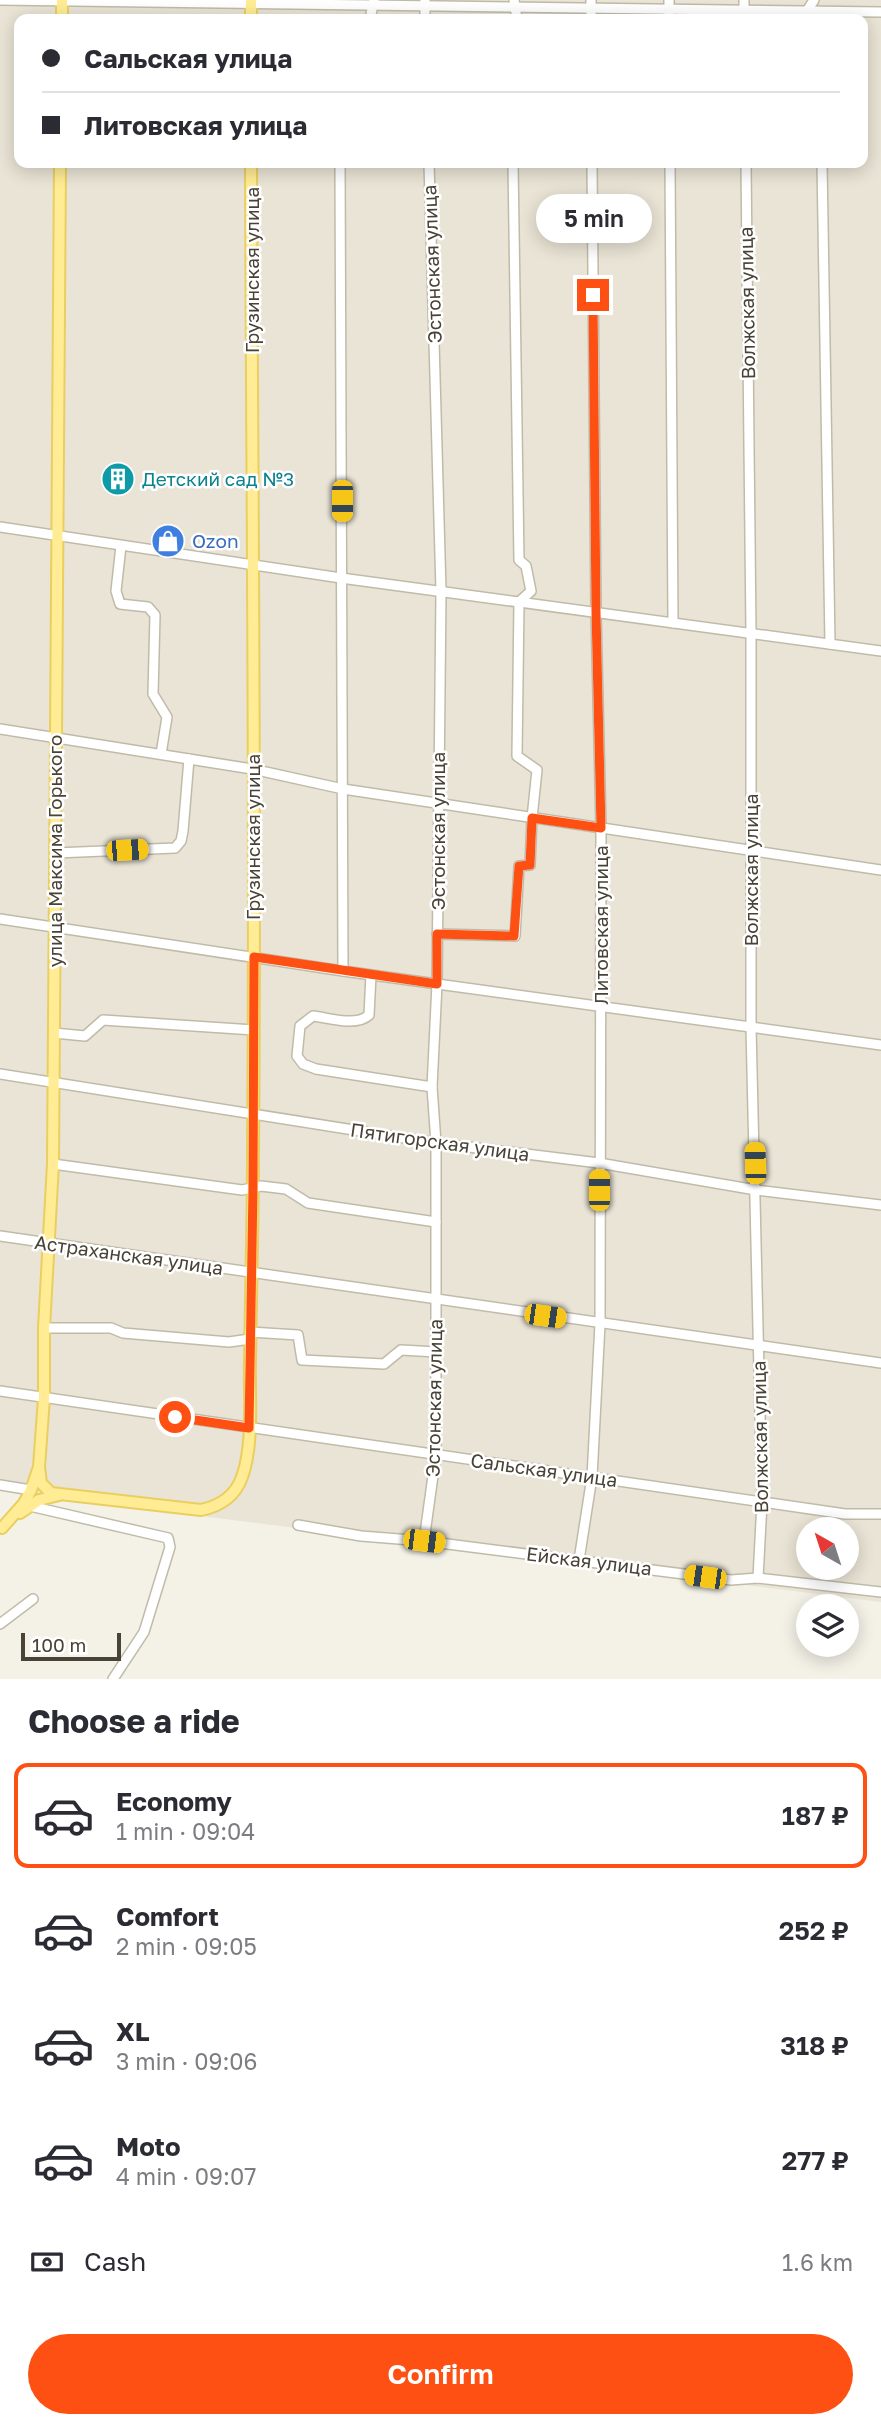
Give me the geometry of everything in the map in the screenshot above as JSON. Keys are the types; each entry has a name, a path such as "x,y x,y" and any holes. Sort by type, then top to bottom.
{"main road":[{"name":"улица Максима Горького","path":"1,1528 32,1490 39,1467 44,1398 44,1328 54,1082 60,168"},
{"name":"Грузинская улица","path":"61,1494 201,1510 222,1503 231,1496 243,1476 249,1428 254,1113 251,168"},
{"path":"39,1467 39,1477 45,1489 61,1494"},
{"path":"1,1528 39,1500 61,1494"}],"street":[{"path":"0,0 515,3 729,14"},
{"path":"832,14 881,12"},
{"path":"340,168 343,971"},
{"name":"Эстонская улица","path":"424,1541 436,1454 436,1143 432,1087 437,984 441,591 429,168"},
{"path":"437,934 514,936 519,866 530,865 537,770 517,756 519,602 531,591 526,565 519,560 513,168"},
{"name":"Литовская улица","path":"579,1560 592,1478 600,1324 601,828 592,168"},
{"path":"670,168 673,622"},
{"name":"Волжская улица","path":"746,168 751,633 751,1027 762,1502 758,1578"},
{"path":"822,168 830,643"},
{"path":"0,527 341,578 881,651"},
{"path":"121,546 116,591 120,604 148,607 155,615 153,694 167,717 161,754"},
{"path":"0,729 252,769 343,789 881,870"},
{"path":"56,853 175,848 181,841 183,831 189,759"},
{"path":"0,919 343,971 881,1045"},
{"path":"371,975 369,1015 354,1021 313,1016 300,1026 297,1056 303,1064 316,1069 432,1087"},
{"path":"54,1033 85,1036 103,1020 254,1030"},
{"name":"Пятигорская улица","path":"0,1074 436,1143 599,1163 756,1190 881,1205"},
{"path":"52,1164 242,1190 261,1186 286,1189 308,1203 436,1222"},
{"name":"Астраханская улица","path":"0,1236 881,1363"},
{"path":"44,1328 111,1328 123,1333 229,1342 250,1336 298,1335 302,1360 384,1364 401,1350 437,1352"},
{"name":"Сальская улица","path":"0,1391 845,1514 881,1514"},
{"path":"0,1485 32,1490"},
{"path":"30,1506 168,1538 170,1547 144,1632 113,1679"},
{"name":"Ейская улица","path":"298,1525 361,1536 424,1541 730,1580 758,1578 881,1592"},
{"path":"0,1623 33,1599"}],"shaded area":[{"path":"0,0 881,0 881,1602 859,1599 859,1594 818,1594 130,1507 0,1486"}],"place":[{"name":"Детский сад №3","path":"118,479"},
{"name":"Ozon","path":"168,541"}],"route":[{"path":"175,1417 249,1428 254,957 437,984 437,934 514,936 519,866 530,865 532,818 601,828 593,295"}]}
